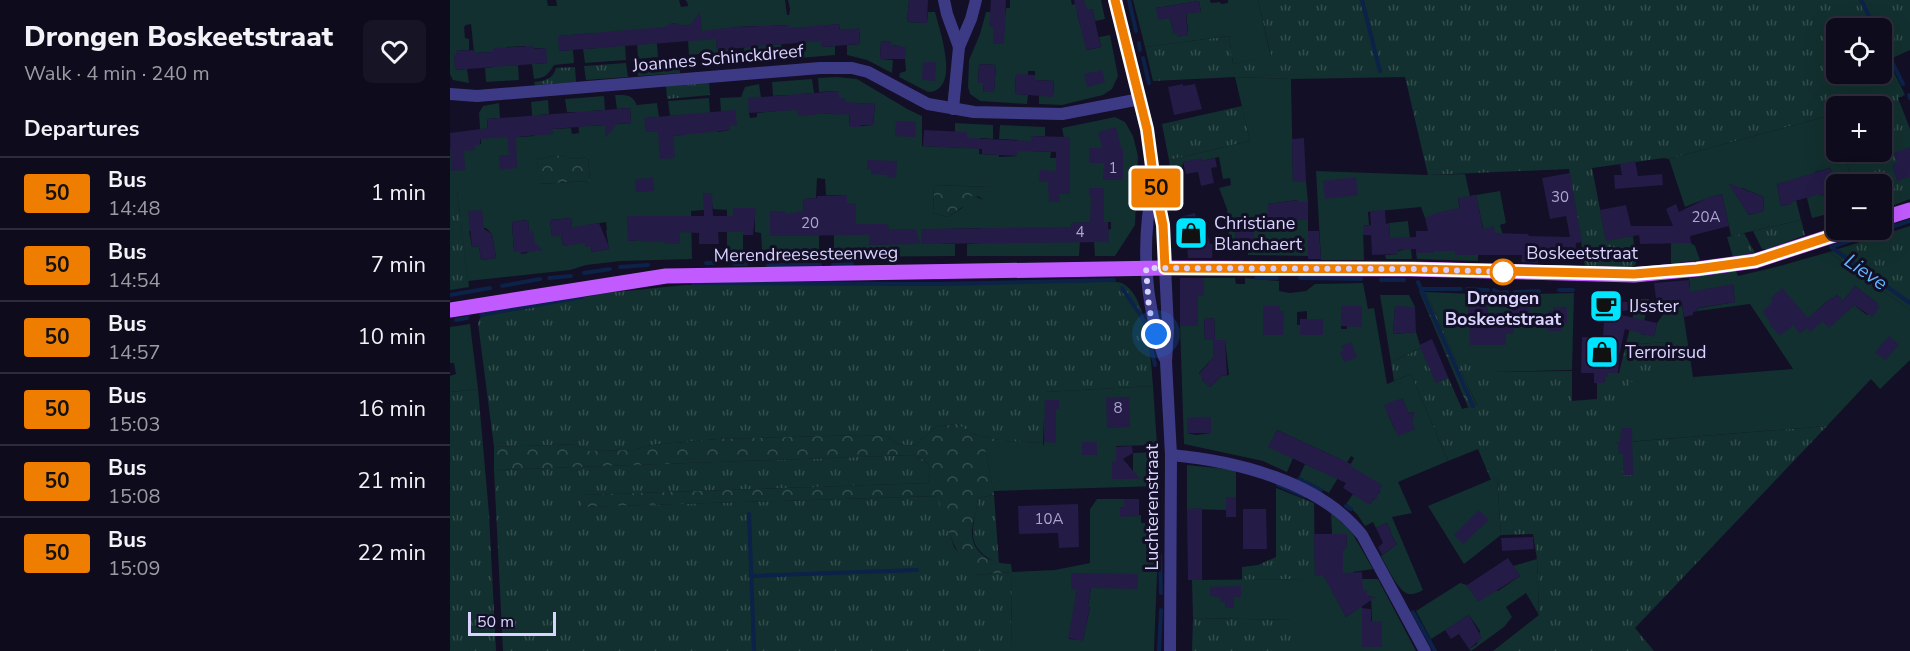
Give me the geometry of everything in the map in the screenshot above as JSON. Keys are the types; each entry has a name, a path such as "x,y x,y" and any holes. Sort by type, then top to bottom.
{"main road":[{"path":"1892,216 1910,210"},
{"name":"Boskeetstraat","path":"1165,268 1412,269 1634,274 1755,261 1826,238"},
{"name":"Merendreesesteenweg","path":"450,310 666,276 1165,268"}],"street":[{"path":"944,0 958,47"},
{"path":"953,109 958,47 971,19 976,0"},
{"path":"1115,0 1149,139 1154,181"},
{"name":"Joannes Schinckdreef","path":"450,94 477,96 820,68 852,68 868,72 928,104 974,112 1062,114 1140,99"},
{"name":"Joannes Schinckdreef","path":"450,104 477,96"},
{"name":"Luchterenstraat","path":"1154,181 1163,225 1168,328 1166,362 1171,455 1170,651"},
{"name":"Luchterenstraat","path":"1154,181 1145,240 1146,268 1149,308 1166,362"},
{"path":"1171,455 1205,458 1247,468 1323,499 1362,534 1425,651"}],"green space":[{"path":"450,0 547,0 548,6 557,6 556,0 679,0 681,7 688,6 685,0 785,0 787,15 789,15 788,0 909,0 907,22 927,23 928,12 935,12 944,45 946,71 944,82 938,89 928,92 899,77 900,73 906,71 905,59 899,46 891,45 891,42 881,41 880,59 893,60 892,73 867,60 847,55 847,45 860,44 859,29 840,30 839,24 821,26 822,47 835,46 835,55 799,58 798,43 807,42 787,29 786,25 770,26 769,45 781,44 783,59 745,62 744,48 759,34 758,26 735,27 716,35 717,50 729,49 729,63 723,63 714,60 711,53 689,55 688,41 694,25 678,26 677,23 670,24 669,27 656,32 658,57 638,59 637,45 625,45 626,60 585,63 583,49 598,48 597,33 559,36 559,51 573,50 574,63 554,65 544,77 538,79 534,79 532,64 547,63 545,48 507,47 508,66 518,65 519,80 486,82 485,68 494,67 493,52 474,53 471,24 464,27 465,38 469,39 469,50 456,51 454,55 456,70 467,69 469,83 453,80 450,74"},
{"path":"1010,0 1071,0 1072,5 1084,0 1101,0 1105,19 1095,21 1092,9 1077,13 1087,50 1101,47 1099,37 1110,35 1118,76 1112,89 1103,95 1062,105 1039,104 1039,96 1053,96 1054,81 1035,80 1035,71 1028,71 1028,75 1016,75 1015,94 1028,95 1027,104 980,101 970,94 969,60 986,12 990,12 990,26 1004,27 1006,8 1010,8","holes":["979,64 996,65 994,92 983,92 984,83 978,82"]},
{"path":"1133,0 1210,0 1211,3 1220,2 1221,4 1228,3 1228,0 1258,0 1271,57 1233,64 1229,36 1145,47","holes":["1199,1 1201,12 1186,12 1188,32 1177,36 1174,34 1170,17 1156,8"]},
{"path":"1258,0 1910,0 1910,50 1892,58 1892,18 1826,18 1826,84 1892,84 1892,68 1905,95 1898,98 1910,129 1910,199 1892,206 1892,174 1850,174 1847,162 1892,162 1892,96 1826,96 1826,116 1669,159 1592,168 1606,240 1633,236 1636,264 1633,267 1585,266 1569,169 1428,175 1405,77 1291,79 1235,77 1153,81 1145,47 1229,36 1233,64 1271,56"},
{"path":"679,59 680,73 638,76 637,62"},
{"path":"626,63 628,77 586,80 584,66"},
{"path":"575,67 576,82 535,85 534,82 551,77 556,68"},
{"path":"1235,77 1291,79 1293,181 1306,181 1308,202 1297,200 1268,204 1268,220 1308,219 1308,256 1248,255 1248,244 1254,222 1237,222 1236,239 1229,239 1227,209 1219,188 1231,185 1230,178 1223,179 1219,157 1183,162 1182,167 1173,171 1175,183 1172,184 1169,160 1250,141"},
{"path":"818,78 857,79 922,116 922,146 966,148 967,133 955,132 955,123 993,125 993,139 980,138 979,154 999,155 999,157 1018,156 1018,140 999,139 1000,125 1045,127 1045,136 1032,136 1031,151 1051,152 1050,158 1068,158 1062,128 1115,117 1125,122 1133,136 1138,156 1135,225 1115,256 1095,256 1094,242 1108,242 1111,222 1071,223 1071,242 1080,242 1079,256 967,256 967,244 981,243 980,228 942,229 942,244 955,244 955,256 834,257 834,235 856,210 856,203 847,203 847,195 826,195 825,179 817,178 816,198 804,199 803,211 819,235 819,249 762,250 761,233 755,232 755,208 733,208 733,232 743,232 743,250 727,250 727,210 713,209 712,203 704,210 691,211 692,259 621,261 586,265 570,270 468,281 457,191 450,191 450,148 481,144 479,113 483,106 499,103 500,118 487,119 488,134 534,136 531,102 548,100 549,114 539,115 541,134 552,134 552,129 571,128 572,134 579,133 577,112 567,112 565,99 604,96 605,110 591,111 593,126 631,123 630,108 617,109 615,95 625,95 631,97 637,105 657,103 659,117 645,118 646,132 665,131 666,136 683,135 683,115 670,116 668,101 709,98 710,112 718,132 730,130 721,112 720,98 741,97 745,87 759,84 761,97 749,113 750,118 757,117 757,113 788,110 786,95 773,96 772,82 812,79 814,93 800,94 797,103 798,114 845,112 844,98 839,98 838,91 819,92","holes":["855,103 875,104 873,125 850,127 848,106","557,155 574,159 588,157 590,181 539,184 537,160","934,185 989,187 989,201 969,196 962,208 948,217 933,213","628,216 648,216 649,242 641,242 641,240 628,241","665,216 684,216 684,232 680,232 680,244 665,244","571,218 574,244 563,246 561,235 552,236 550,220","528,220 529,232 535,243 527,253 521,254 520,251 514,251 512,222","606,222 609,249 592,252 591,247 586,247 584,237 589,225","870,224 888,224 889,244 869,245","486,228 492,234 496,258 481,260 479,246 472,247 469,231"]},
{"path":"709,81 710,95 667,99 666,85"},
{"path":"1242,106 1250,141 1169,160 1162,124"},
{"path":"1826,116 1826,162 1847,162 1850,174 1842,174 1842,172 1832,174 1830,168 1815,172 1821,196 1826,195 1826,214 1812,218 1802,179 1777,184 1781,206 1791,204 1796,200 1801,220 1731,236 1722,194 1685,207 1669,159","holes":["1742,188 1764,197 1763,211 1749,215 1736,195"]},
{"path":"557,155 574,159 588,157 590,181 538,184 537,160"},
{"path":"1316,171 1465,174 1470,196 1500,191 1506,223 1500,225 1504,239 1484,232 1476,196 1458,199 1461,215 1455,239 1455,254 1478,255 1478,261 1417,259 1416,253 1433,253 1434,215 1425,218 1421,207 1368,212 1369,225 1363,226 1364,260 1321,260"},
{"path":"934,185 989,187 989,201 978,196 948,217 933,213"},
{"path":"457,190 469,287 450,290 450,191"},
{"path":"1801,220 1805,235 1769,249 1762,249 1753,231"},
{"path":"1408,221 1412,259 1386,259 1385,255 1398,254 1397,251 1404,250 1390,238 1389,223"},
{"path":"1910,226 1910,310 1829,252 1866,240 1892,240 1892,232"},
{"path":"1744,233 1755,253 1733,257 1727,237"},
{"path":"1671,243 1691,243 1695,246 1700,260 1671,264"},
{"path":"1829,252 1910,310 1910,360 1880,389 1871,379 1827,426 1614,443 1630,382 1667,379 1666,342 1639,344 1641,334 1654,336 1657,323 1664,313 1658,306 1656,298 1664,298 1677,289 1690,287 1689,278 1736,271 1738,276","holes":["1733,285 1735,302 1699,308 1697,291","1855,286 1877,303 1867,315 1854,305 1829,327 1815,312 1837,295 1843,301","1681,299 1696,299 1698,311 1750,304 1793,369 1693,377"]},
{"path":"1204,278 1235,278 1236,284 1245,284 1245,278 1279,281 1279,291 1290,293 1306,291 1315,284 1363,283 1368,309 1374,308 1387,384 1411,374 1448,461 1398,482 1412,513 1392,517 1423,590 1413,594 1405,592 1386,566 1381,556 1397,544 1387,523 1376,528 1373,522 1365,526 1346,504 1353,494 1370,504 1380,491 1349,467 1354,458 1351,456 1329,493 1299,477 1305,464 1332,476 1340,459 1277,430 1269,447 1293,458 1287,472 1263,461 1184,444 1180,326 1194,326 1198,296 1204,296","holes":["1341,306 1362,306 1362,326 1347,326 1347,329 1341,329","1307,311 1307,319 1323,319 1323,335 1301,335 1300,325 1297,325 1297,312","1214,318 1215,340 1225,340 1229,375 1221,376 1210,387 1202,380 1199,373 1213,358 1213,340 1205,340 1204,319","1402,398 1409,414 1412,412 1414,414 1412,420 1395,430 1388,414","1187,418 1210,418 1211,433 1196,435 1187,433"]},
{"path":"1107,281 1125,285 1139,304 1147,332 1153,386 1045,392 1043,443 1004,441 973,434 957,424 936,427 914,446 897,444 887,436 863,435 717,439 651,445 634,450 590,451 575,444 494,447 478,323 484,315 607,293 685,285"},
{"path":"1419,291 1426,292 1477,406 1468,407"},
{"path":"1426,292 1495,295 1574,293 1572,370 1493,372 1493,364 1458,364","holes":["1469,305 1488,307 1488,323 1467,327"]},
{"path":"1380,295 1409,295 1415,307 1395,307 1393,334 1416,332 1421,348 1391,362"},
{"path":"1637,299 1649,299 1639,344 1666,342 1668,379 1615,443 1827,426 1635,628 1654,651 1493,651 1539,615 1537,559 1533,534 1501,535 1497,477 1491,480 1478,449 1448,461 1411,374 1394,381 1391,362 1421,348 1437,382 1448,377 1462,409 1477,405 1458,364 1493,364 1493,372 1572,371 1572,401 1597,399 1597,383 1604,383 1608,373 1619,373"},
{"path":"470,324 478,389 450,392 450,376 456,374 454,363 450,363 450,327"},
{"path":"1153,386 1157,445 1116,446 1116,461 1112,461 1112,479 1133,479 1133,453 1158,452 1160,486 993,491 985,447 1044,447 1044,392"},
{"path":"478,389 489,514 496,651 450,651 450,392"},
{"path":"957,424 973,434 1004,441 1043,443 1044,447 985,447 994,495 978,498 972,531 973,539 979,552 990,560 1011,564 1012,572 974,575 956,548 937,496 581,507 581,495 928,483 930,468 923,459 913,455 494,470 494,447 576,444 590,451 634,450 651,445 717,439 863,435 887,436 897,444 914,446 936,427"},
{"path":"913,455 923,459 930,468 928,483 582,495 581,507 938,496 954,547 974,575 1012,572 1011,651 503,651 494,470"},
{"path":"1187,465 1236,470 1236,497 1226,497 1226,510 1187,509"},
{"path":"1497,477 1501,535 1464,564 1428,506"},
{"path":"1276,488 1314,503 1315,579 1242,580 1242,567 1258,565 1276,557"},
{"path":"994,495 999,564 980,551 973,537 978,498"},
{"path":"1097,499 1124,499 1124,507 1120,508 1120,516 1141,515 1141,523 1145,523 1145,529 1153,529 1153,523 1159,523 1154,651 1011,651 1012,572 1055,570 1090,563 1090,509","holes":["1071,574 1138,574 1138,588 1091,588 1088,606 1090,607 1083,640 1069,639 1077,590 1071,589"]},
{"path":"1331,513 1351,531 1373,569 1353,572 1353,579 1378,579 1416,651 1294,651 1294,620 1193,618 1192,580 1315,579 1315,575 1343,574 1339,550 1346,549 1347,534 1332,534","holes":["1332,591 1367,591 1367,596 1371,596 1372,621 1382,621 1382,647 1362,646 1362,606 1346,617"]},
{"path":"1537,559 1539,615 1526,593 1506,607 1512,617 1504,627 1471,651 1469,649 1477,644 1480,631 1469,615 1431,639 1416,611 1460,583 1467,585 1478,601 1520,576 1513,566"},
{"path":"1193,618 1295,620 1294,651 1192,651"}],"building":[{"path":"909,0 928,0 927,23 907,22"},
{"path":"991,0 1006,0 1004,44 993,44 993,27 989,26"},
{"path":"1074,0 1084,0 1087,10 1092,9 1101,47 1086,50"},
{"path":"1199,1 1201,12 1186,14 1188,35 1177,37 1170,18 1158,20 1156,8"},
{"path":"700,12 702,31 735,27 789,25 789,28 839,24 840,30 859,28 860,44 822,47 821,41 717,50 716,39 559,51 558,36 664,27 677,23 680,26 690,25"},
{"path":"881,41 906,47 905,59 880,59"},
{"path":"534,46 534,49 546,48 547,63 455,70 456,51 493,52 493,48"},
{"path":"923,62 936,62 935,81 922,80"},
{"path":"979,64 996,65 994,92 983,92 984,83 978,83"},
{"path":"1102,70 1105,82 1087,87 1084,74"},
{"path":"1016,74 1035,75 1035,80 1054,81 1053,97 1015,94"},
{"path":"1183,84 1183,86 1195,84 1202,109 1174,115 1168,87"},
{"path":"839,91 839,98 844,98 845,102 875,104 873,125 850,127 849,114 798,116 798,110 749,113 748,98"},
{"path":"630,108 631,123 617,124 605,138 605,125 552,129 553,134 516,137 517,168 500,170 499,155 509,155 507,137 480,139 480,145 475,145 475,150 464,151 465,170 451,171 450,133 488,128 487,119"},
{"path":"735,110 737,125 730,126 730,130 673,136 675,158 660,159 658,132 646,132 644,118"},
{"path":"896,121 916,122 915,137 895,136"},
{"path":"1116,127 1121,148 1123,148 1123,180 1103,180 1104,163 1089,163 1089,148 1102,148 1098,132"},
{"path":"924,130 967,132 967,138 1031,141 1032,136 1070,137 1070,194 1059,194 1060,202 1049,202 1048,182 1039,181 1040,170 1056,171 1056,152 1018,151 1018,156 982,154 982,149 923,146"},
{"path":"1304,138 1306,181 1293,182 1292,139"},
{"path":"1910,147 1910,177 1897,181 1892,165 1897,163 1894,153"},
{"path":"1201,158 1202,161 1215,158 1217,167 1211,168 1214,183 1201,186 1198,172 1186,174 1183,162"},
{"path":"867,160 897,161 896,178 871,174 871,170 867,170"},
{"path":"1635,161 1638,176 1662,174 1663,185 1615,189 1614,175 1622,175 1620,164"},
{"path":"1830,168 1832,174 1826,174 1826,195 1791,202 1792,204 1781,206 1777,184"},
{"path":"1570,173 1582,242 1576,243 1575,258 1538,256 1538,263 1521,262 1522,255 1455,255 1455,251 1416,253 1416,249 1398,250 1398,254 1372,255 1371,235 1363,235 1363,226 1371,225 1370,211 1385,210 1390,238 1416,237 1416,231 1428,231 1425,218 1439,212 1460,208 1458,198 1476,195 1483,229 1494,226 1495,233 1570,237 1566,216 1550,219 1542,178"},
{"path":"1356,177 1358,195 1325,199 1323,181"},
{"path":"653,178 654,191 636,192 635,179"},
{"path":"1728,183 1764,197 1763,211 1749,215"},
{"path":"1089,188 1104,188 1104,222 1108,222 1109,242 921,244 921,229 1071,227 1071,223 1090,222"},
{"path":"703,193 712,193 713,216 733,216 733,208 756,208 753,235 743,235 743,232 718,232 719,244 699,244 699,233 680,232 680,244 628,241 627,216 704,216"},
{"path":"1722,194 1729,226 1690,236 1691,243 1640,244 1639,235 1606,241 1600,210 1626,205 1631,226 1673,226 1666,209 1676,204 1679,212 1707,198"},
{"path":"847,195 847,203 856,203 856,224 888,224 888,229 916,229 920,244 869,245 869,235 770,236 770,211 785,211 785,214 803,211 804,199"},
{"path":"1298,200 1298,202 1308,202 1308,219 1268,220 1268,204"},
{"path":"482,210 484,229 492,234 496,258 481,260 479,246 472,247 468,211"},
{"path":"1195,213 1198,223 1204,222 1210,244 1213,244 1212,258 1188,258 1180,217"},
{"path":"571,218 572,227 599,223 610,249 592,252 591,247 586,247 585,243 563,246 561,235 552,237 550,220"},
{"path":"528,220 529,232 533,231 535,243 543,250 514,252 512,222"},
{"path":"1237,222 1254,222 1254,244 1236,244 1235,226"},
{"path":"1308,231 1319,231 1321,259 1308,259"},
{"path":"1180,278 1204,278 1204,296 1198,296 1198,326 1180,326"},
{"path":"1689,280 1690,292 1733,284 1735,302 1697,308 1698,311 1693,312 1693,315 1684,317 1682,303 1665,305 1664,298 1656,298 1654,283"},
{"path":"1855,286 1880,307 1872,317 1854,305 1829,328 1823,321 1810,332 1807,328 1800,334 1793,325 1780,336 1769,324 1763,311 1773,302 1770,299 1782,288 1808,318 1837,295 1843,301"},
{"path":"1590,299 1631,302 1629,310 1612,313 1657,323 1654,337 1625,329 1618,373 1608,373 1604,383 1594,383 1594,373 1581,373 1582,337 1603,338 1604,319 1590,319"},
{"path":"1468,305 1488,307 1488,313 1512,312 1512,308 1529,307 1529,322 1514,323 1514,333 1506,334 1506,345 1470,345"},
{"path":"1263,306 1280,306 1280,311 1284,311 1283,335 1263,335"},
{"path":"1341,306 1362,306 1362,327 1341,326"},
{"path":"1395,306 1415,307 1416,332 1393,334"},
{"path":"1553,307 1567,307 1567,323 1561,323 1561,331 1548,331 1548,311 1553,311"},
{"path":"1214,318 1215,340 1205,340 1204,319"},
{"path":"1300,319 1323,319 1323,335 1300,335"},
{"path":"1889,336 1899,345 1885,360 1875,352"},
{"path":"1432,339 1448,377 1436,383 1419,345"},
{"path":"1213,340 1225,340 1227,375 1221,376 1210,387 1199,374 1213,358"},
{"path":"1351,342 1357,357 1344,362 1340,352 1343,351 1341,346"},
{"path":"1129,397 1130,427 1107,428 1106,398"},
{"path":"1402,398 1409,414 1415,411 1412,420 1415,429 1398,436 1384,405"},
{"path":"1045,400 1059,400 1059,409 1056,409 1056,443 1044,442"},
{"path":"1211,417 1211,433 1187,433 1187,418"},
{"path":"1621,428 1632,428 1633,475 1623,475 1623,454 1619,454 1618,443 1620,443"},
{"path":"1277,430 1351,464 1350,466 1382,485 1376,499 1374,498 1370,505 1343,488 1346,483 1268,447"},
{"path":"1082,442 1097,442 1097,455 1082,455"},
{"path":"1132,446 1133,453 1123,459 1140,479 1112,479 1112,461 1116,461 1116,447"},
{"path":"1226,497 1236,497 1236,517 1226,517"},
{"path":"1124,499 1139,499 1139,516 1120,517 1120,508 1124,507"},
{"path":"1078,504 1079,547 1059,548 1058,533 1019,534 1018,506"},
{"path":"1202,508 1202,580 1188,580 1187,509"},
{"path":"1243,509 1266,509 1267,549 1243,549"},
{"path":"1479,510 1489,520 1463,544 1454,535"},
{"path":"1387,523 1397,544 1382,555 1378,547 1383,543 1376,528"},
{"path":"1314,534 1347,534 1346,549 1343,549 1343,573 1362,572 1363,591 1367,590 1367,596 1376,597 1346,617 1323,575 1315,576"},
{"path":"1533,537 1534,549 1502,551 1501,538"},
{"path":"1508,558 1520,576 1478,602 1467,585"},
{"path":"1071,573 1138,574 1138,589 1091,588 1083,641 1068,638 1077,590 1071,590"},
{"path":"1241,586 1241,597 1234,597 1234,608 1225,608 1225,602 1220,602 1220,597 1210,596 1210,587"},
{"path":"1362,608 1371,609 1371,621 1382,621 1382,647 1362,647"},
{"path":"1469,615 1482,638 1469,649 1459,634 1451,639 1445,630"}],"waterway":[{"path":"1129,0 1136,31"},
{"path":"1362,0 1380,71"},
{"path":"1861,0 1870,18"},
{"path":"1139,43 1140,50"},
{"path":"1143,58 1149,83"},
{"path":"1892,62 1903,84"},
{"name":"Lieve","path":"1910,221 1831,247 1910,303"},
{"path":"706,263 714,263"},
{"path":"734,264 746,264"},
{"path":"833,265 852,264"},
{"path":"620,267 648,265"},
{"path":"768,265 820,265"},
{"path":"584,273 610,269"},
{"path":"549,278 571,276"},
{"path":"1256,278 1277,278"},
{"path":"1300,278 1361,279"},
{"path":"502,286 540,279"},
{"path":"693,283 936,284 1114,280"},
{"path":"1381,280 1404,280"},
{"path":"1418,282 1473,406"},
{"path":"450,295 490,288"},
{"path":"1122,288 1145,322 1155,365"},
{"path":"1421,289 1461,289"},
{"path":"1467,289 1488,290"},
{"path":"1494,290 1500,293 1507,292"},
{"path":"1559,290 1573,290"},
{"path":"1515,292 1539,291"},
{"path":"481,315 582,297"},
{"path":"456,320 467,318"},
{"path":"1299,479 1321,490"},
{"path":"1278,485 1304,496"},
{"path":"1346,506 1351,509"},
{"path":"749,514 754,651"},
{"path":"1160,555 1161,593"},
{"path":"751,576 917,570"},
{"path":"1159,651 1161,610"},
{"path":"1413,612 1435,651"}],"bus line":[{"name":"50","path":"1115,0 1147,129 1163,225 1165,268 1412,269 1634,274 1755,261 1826,238"}],"place":[{"name":"Christiane Blanchaert","path":"1191,233"},
{"name":"Drongen Boskeetstraat","path":"1503,272"},
{"name":"IJsster","path":"1606,306"},
{"name":"Terroirsud","path":"1602,352"}],"route":[{"path":"1156,334 1149,308 1146,268 1412,269 1506,272 1503,272"}]}
